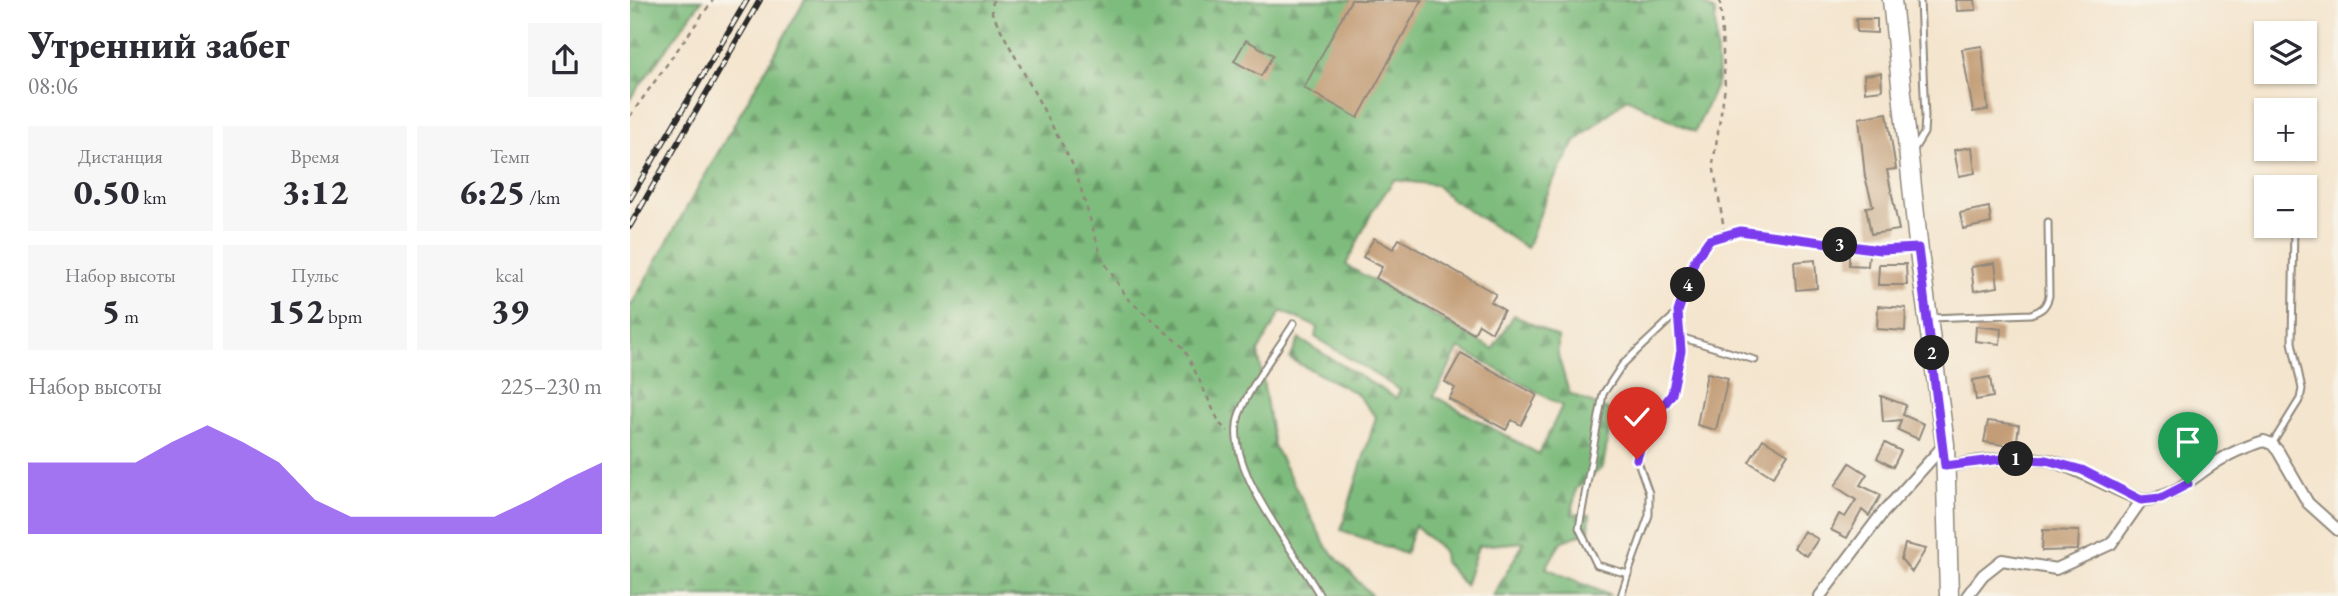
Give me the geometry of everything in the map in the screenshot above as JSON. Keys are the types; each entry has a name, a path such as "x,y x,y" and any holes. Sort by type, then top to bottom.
{"main road":[{"path":"1892,0 1918,248 1945,444 1949,596"}],"street":[{"path":"1945,466 2010,458 2046,460 2082,470 2141,500 2161,498 2242,448 2264,441 2272,444 2291,470 2308,503 2338,530"},
{"path":"1820,596 1881,515 1945,444"},
{"path":"1967,596 1983,575 2002,560 2056,569 2110,544 2141,500"}],"lane":[{"path":"1908,160 1924,134 1920,0"},
{"path":"1927,318 2031,314 2041,310 2047,305 2049,296 2048,222"},
{"path":"1621,596 1649,515 1649,493 1637,459 1645,430 1672,394 1681,351 1678,312 1695,260 1709,240 1740,231 1880,250 1918,248"},
{"path":"2272,444 2300,398 2302,389 2292,342 2294,238"},
{"path":"1628,574 1597,565 1579,528 1603,394 1622,365 1678,312"},
{"path":"1294,323 1245,401 1238,417 1238,450 1251,483 1320,596"},
{"path":"1680,337 1755,360"}],"path":[{"path":"630,116 713,0"},
{"path":"993,0 992,13 1076,169 1102,259 1128,299 1184,348 1220,424 1237,438"},
{"path":"1720,0 1725,87 1713,163 1725,234"}],"green space":[{"path":"630,0 702,0 630,99"},
{"path":"805,0 1698,0 1715,12 1718,81 1695,132 1627,98 1575,142 1551,185 1527,248 1450,198 1436,185 1394,180 1373,210 1346,265 1493,349 1514,315 1558,337 1558,355 1569,393 1612,412 1603,467 1576,489 1572,514 1590,515 1589,531 1561,542 1546,568 1611,596 1493,596 1524,542 1478,546 1465,586 1444,562 1443,551 1415,525 1405,554 1341,530 1376,417 1356,393 1290,359 1299,339 1396,398 1400,390 1315,337 1317,327 1281,311 1258,352 1274,446 1327,548 1372,596 630,596 630,307","holes":["1459,348 1562,406 1539,454 1434,396"]}],"building":[{"path":"1351,0 1422,0 1358,118 1304,88"},
{"path":"1956,0 1975,0 1976,10 1957,11"},
{"path":"1856,19 1877,19 1877,33 1857,32"},
{"path":"1246,40 1273,55 1261,76 1234,61"},
{"path":"1982,46 1988,110 1973,112 1962,49"},
{"path":"1881,73 1882,90 1865,92 1864,75"},
{"path":"1887,113 1896,169 1887,170 1899,230 1871,234 1866,207 1873,206 1865,177 1859,118"},
{"path":"1972,147 1975,173 1959,176 1954,150"},
{"path":"1989,207 1991,223 1963,229 1960,213"},
{"path":"1374,238 1393,249 1399,239 1496,294 1491,302 1504,310 1492,332 1479,324 1474,334 1376,278 1382,267 1363,257"},
{"path":"1849,251 1869,254 1868,266 1849,265"},
{"path":"1815,260 1817,288 1796,290 1794,262"},
{"path":"1995,263 1998,287 1974,291 1971,267"},
{"path":"1879,264 1906,264 1907,285 1878,285"},
{"path":"1878,306 1906,308 1905,331 1877,329"},
{"path":"1976,326 2001,329 2000,344 1975,341"},
{"path":"1461,353 1537,395 1521,425 1512,420 1506,430 1449,399 1455,388 1445,382"},
{"path":"1707,373 1728,378 1716,430 1697,425"},
{"path":"1990,377 1993,397 1976,400 1973,380"},
{"path":"1881,396 1906,405 1903,415 1924,424 1918,439 1898,430 1901,420 1883,422"},
{"path":"1988,421 2019,425 2016,447 1984,442"},
{"path":"1763,439 1788,454 1773,477 1749,462"},
{"path":"1885,443 1901,451 1893,467 1877,458"},
{"path":"1850,463 1867,474 1860,485 1881,495 1869,516 1862,510 1847,538 1831,530 1839,514 1845,517 1856,500 1835,486"},
{"path":"2043,530 2079,531 2078,550 2042,551"},
{"path":"1804,531 1818,539 1807,556 1794,548"},
{"path":"1905,544 1926,549 1912,572 1901,559"}],"railway":[{"path":"630,199 747,0"},
{"path":"630,226 760,0"}],"route":[{"path":"1637,459 1645,430 1672,394 1681,351 1678,312 1695,260 1709,240 1740,231 1880,250 1918,248 1945,444 1945,466 2010,458 2046,460 2082,470 2141,500 2161,498 2188,484"}]}
